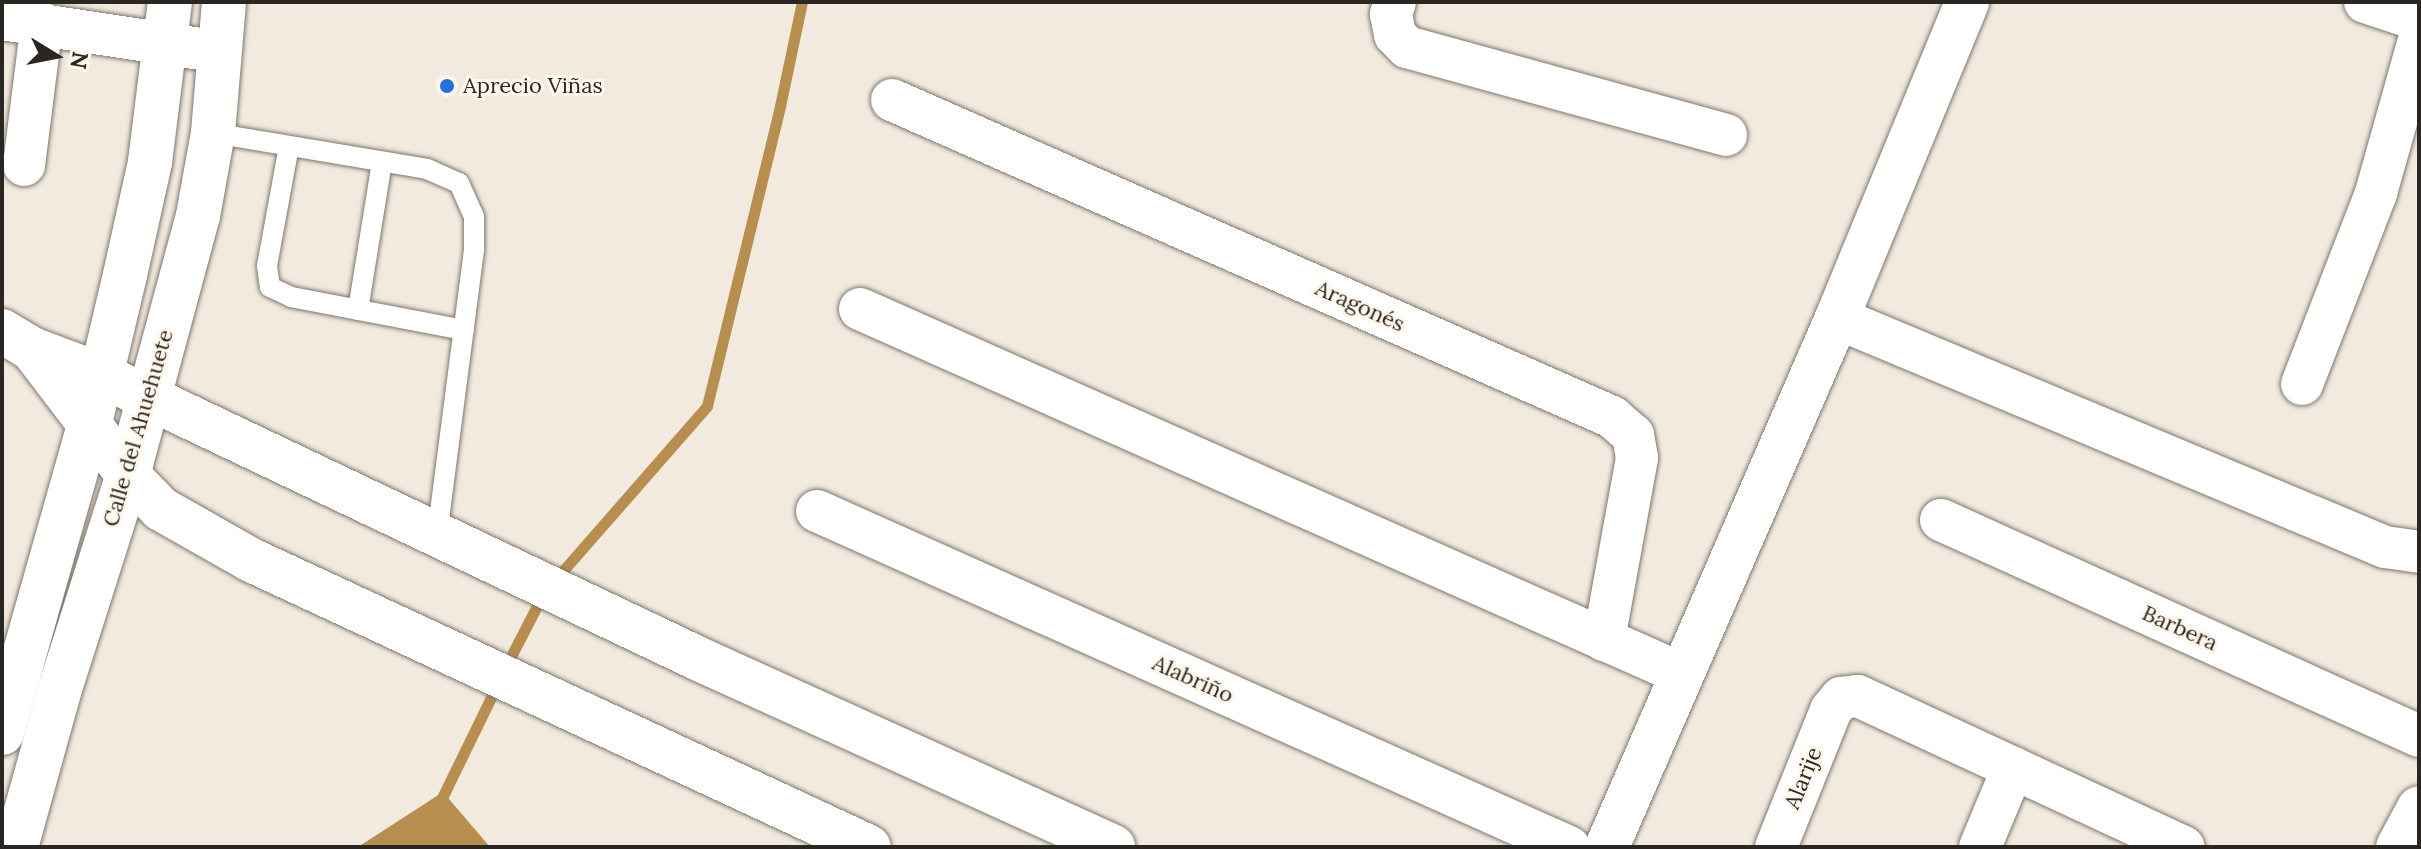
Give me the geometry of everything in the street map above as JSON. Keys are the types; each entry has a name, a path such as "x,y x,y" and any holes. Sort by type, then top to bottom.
{"street":[{"name":"Calle del Ahuehuete","path":"16,847 59,692 128,475 198,216 213,133 224,2"},
{"path":"1607,847 1680,673 1837,318 1967,2"},
{"path":"2365,2 2419,20"},
{"path":"1395,18 1407,47 1726,135"},
{"path":"24,165 22,21 168,22 220,52"},
{"name":"Calle del Ahuehuete","path":"2,733 90,423 150,162 168,22"},
{"path":"2302,384 2376,193 2419,40"},
{"name":"Aragonés","path":"892,100 1612,417 1633,435 1637,458 1604,640"},
{"path":"860,309 1680,673"},
{"path":"1837,318 2385,547 2419,552"},
{"path":"17,340 101,375 437,535 1113,847"},
{"path":"17,340 90,423 128,475 161,509 251,560 869,847"},
{"name":"Alabriño","path":"817,511 1569,847"},
{"name":"Barbera","path":"1941,520 2419,736"},
{"name":"Alarije","path":"1776,847 1831,710 1841,698 1858,696 2013,768"},
{"path":"1980,847 2013,768 2184,847"},
{"path":"2398,847 2419,808"}],"lane":[{"path":"213,133 427,169 459,183 474,216 474,250 437,535"},
{"path":"289,146 267,266 270,287 291,297 464,330"},
{"path":"358,310 382,162"}],"shaded area":[{"path":"443,792 490,847 358,847"}],"waterway":[{"path":"554,581 707,406 802,2"},
{"path":"505,668 543,594"},
{"path":"439,804 498,683"}],"place":[{"name":"Aprecio Viñas","path":"447,86"}]}
